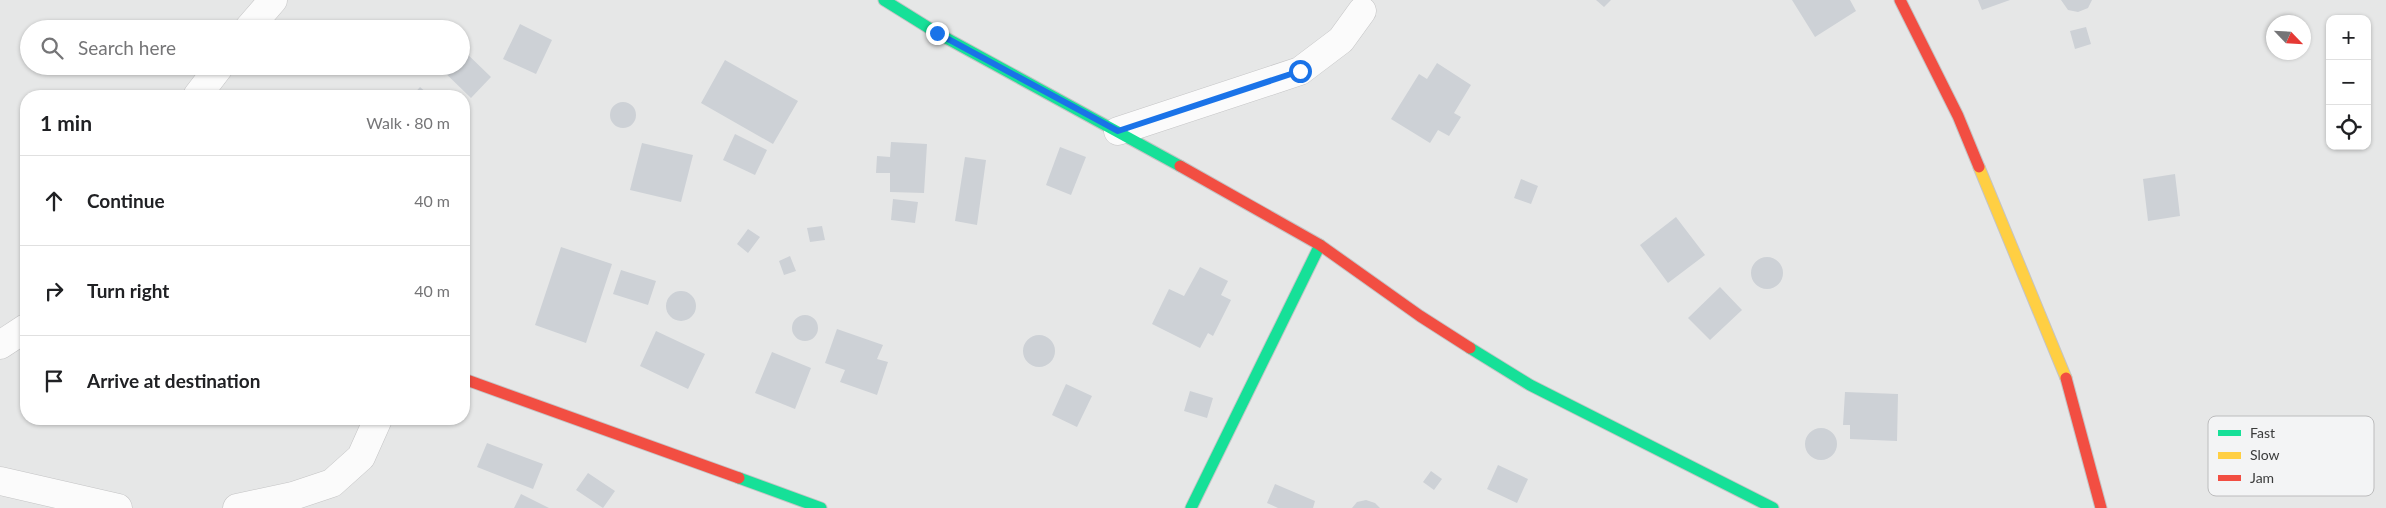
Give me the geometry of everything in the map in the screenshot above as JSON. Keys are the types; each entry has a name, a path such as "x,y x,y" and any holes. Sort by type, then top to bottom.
{"street":[{"path":"256,20 273,0"},
{"path":"884,0 937,33 1118,131 1320,244 1420,316 1530,385 1772,508"},
{"path":"1900,0 1958,116 2065,373 2101,508"},
{"path":"1118,131 1300,71 1341,40 1362,11"},
{"path":"202,90 213,75"},
{"path":"1191,508 1320,244"},
{"path":"0,345 20,332"},
{"path":"470,381 821,508"},
{"path":"237,508 293,496 332,483 361,456 375,425"},
{"path":"0,481 118,508"}],"building":[{"path":"1596,0 1611,0 1604,7"},
{"path":"1792,0 1850,0 1856,11 1815,37"},
{"path":"1978,0 2010,0 1982,10"},
{"path":"2061,0 2092,0 2088,8 2078,12 2068,10"},
{"path":"520,24 552,40 536,74 503,59"},
{"path":"2086,27 2091,44 2075,49 2070,31"},
{"path":"470,57 491,77 471,98 470,90 463,90 447,75 470,75"},
{"path":"725,60 798,101 773,144 701,103"},
{"path":"1437,63 1471,85 1454,113 1461,117 1449,136 1438,130 1430,143 1391,119 1419,74 1427,79"},
{"path":"623,102 632,106 636,115 632,124 623,128 614,124 610,115 614,106"},
{"path":"735,134 767,150 755,175 723,160"},
{"path":"891,142 927,144 924,193 890,192 890,173 876,173 877,156 890,157"},
{"path":"642,143 693,155 681,202 630,190"},
{"path":"1060,147 1086,157 1071,195 1046,185"},
{"path":"965,157 986,160 977,225 955,221"},
{"path":"2175,174 2180,216 2148,221 2143,179"},
{"path":"1521,179 1538,186 1531,204 1514,198"},
{"path":"893,199 918,202 915,223 891,220"},
{"path":"1676,217 1705,255 1668,283 1640,245"},
{"path":"822,226 825,240 810,242 807,228"},
{"path":"748,229 760,237 748,253 737,244"},
{"path":"561,247 612,264 586,343 535,325"},
{"path":"790,256 796,271 784,275 779,261"},
{"path":"1767,257 1773,258 1778,262 1782,267 1782,279 1778,284 1773,288 1767,289 1761,288 1756,284 1752,279 1751,273 1752,267 1756,262 1761,258"},
{"path":"1200,267 1228,281 1221,295 1231,300 1213,336 1208,333 1200,348 1152,324 1169,289 1184,296"},
{"path":"621,270 656,281 648,305 613,294"},
{"path":"1720,287 1742,310 1710,340 1688,318"},
{"path":"681,291 691,296 696,306 691,316 681,321 671,316 666,306 671,296"},
{"path":"805,315 815,318 818,328 815,338 805,341 795,338 792,328 795,318"},
{"path":"837,329 883,345 877,359 888,362 877,395 840,382 845,370 825,363"},
{"path":"656,331 705,354 688,389 640,366"},
{"path":"1039,335 1045,336 1050,340 1054,345 1054,357 1050,362 1045,366 1039,367 1033,366 1028,362 1024,357 1023,351 1024,345 1028,340 1033,336"},
{"path":"772,352 811,368 795,409 755,393"},
{"path":"1066,384 1092,396 1077,427 1052,415"},
{"path":"1190,391 1213,398 1207,418 1184,411"},
{"path":"1845,392 1898,394 1897,441 1850,439 1850,425 1843,425"},
{"path":"1821,428 1827,429 1832,433 1836,438 1836,450 1832,455 1827,459 1821,460 1815,459 1810,455 1806,450 1805,444 1806,438 1810,433 1815,429"},
{"path":"487,443 543,464 533,489 477,467"},
{"path":"1498,465 1528,479 1517,503 1487,489"},
{"path":"1431,471 1442,479 1434,490 1423,482"},
{"path":"588,473 615,491 603,508 576,490"},
{"path":"1275,484 1315,501 1313,508 1278,508 1267,503"},
{"path":"521,494 549,508 514,508"},
{"path":"1366,500 1375,503 1380,508 1352,508 1357,502"}],"traffic: fast":[{"path":"884,0 937,33 1180,166"},
{"path":"1191,508 1320,245"},
{"path":"1470,348 1530,385 1773,508"},
{"path":"739,478 821,508"}],"traffic: slow":[{"path":"1979,167 2066,378"}],"traffic: jam":[{"path":"1900,0 1958,116 1979,167"},
{"path":"1180,166 1320,245 1420,316 1470,348"},
{"path":"2066,378 2101,508"},
{"path":"470,381 739,478"}],"route":[{"path":"937,33 1118,131 1300,71"}]}
